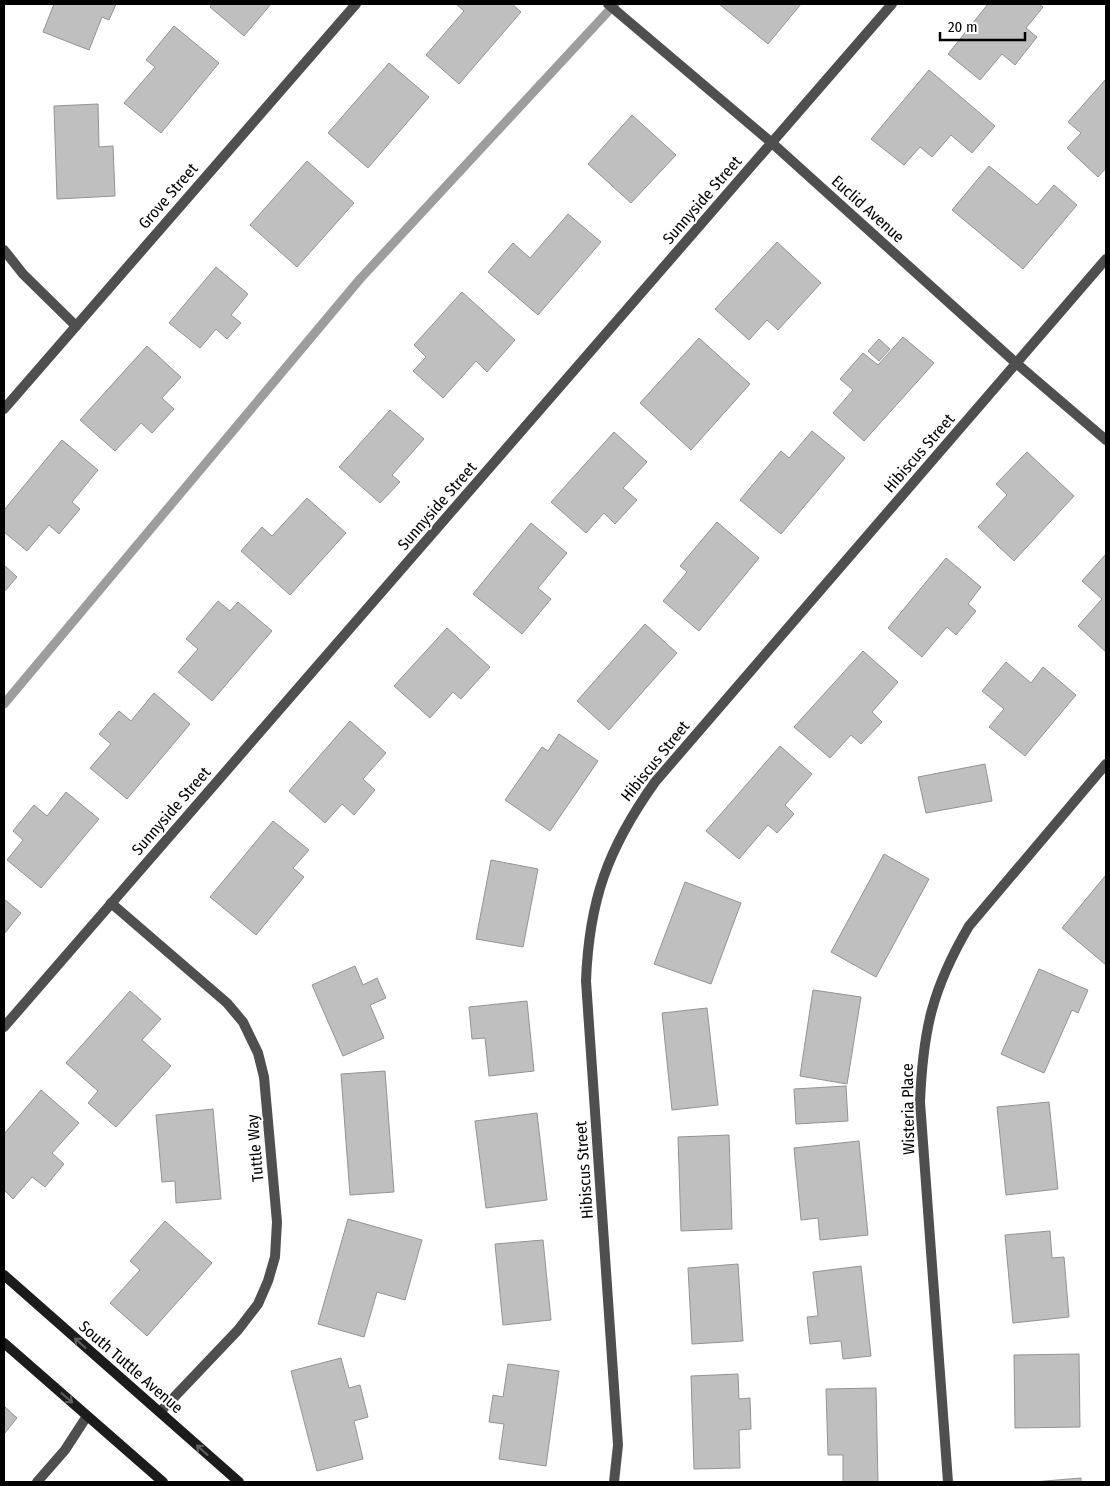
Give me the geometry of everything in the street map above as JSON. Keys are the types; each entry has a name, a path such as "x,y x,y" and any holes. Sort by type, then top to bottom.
{"main road":[{"name":"South Tuttle Avenue","path":"4,1275 239,1482"},
{"path":"4,1343 163,1482"}],"street":[{"name":"Grove Street","path":"4,409 356,4"},
{"name":"Euclid Avenue","path":"608,4 772,143 1016,363 1106,440"},
{"name":"Sunnyside Street","path":"4,1027 892,4"},
{"path":"4,250 22,274 76,326"},
{"name":"Hibiscus Street","path":"614,1482 618,1445 586,981 587,950 592,915 610,856 631,815 655,782 1106,259"},
{"name":"Wisteria Place","path":"948,1482 920,1102 922,1052 926,1028 938,988 953,952 969,926 1106,764"},
{"name":"Tuttle Way","path":"111,902 227,1003 243,1022 258,1053 264,1077 277,1222 275,1257 268,1281 258,1304 238,1330 160,1412"},
{"path":"37,1482 65,1450 87,1416"}],"building":[{"path":"54,4 116,4 109,20 102,17 89,50 43,32"},
{"path":"212,4 271,4 244,36 210,7"},
{"path":"456,4 512,4 521,12 459,84 426,55 464,11"},
{"path":"719,4 801,4 768,44"},
{"path":"988,4 1039,4 1043,7 1026,28 1037,37 1015,65 1002,54 980,80 948,54"},
{"path":"174,26 219,63 161,133 124,103 155,67 146,60"},
{"path":"389,63 429,97 368,168 328,133"},
{"path":"929,70 995,126 972,153 951,135 932,157 920,147 904,165 871,139"},
{"path":"1106,79 1106,168 1098,177 1067,148 1081,133 1068,122"},
{"path":"98,104 99,147 113,146 115,196 57,199 54,106"},
{"path":"632,115 676,155 631,203 588,164"},
{"path":"307,161 354,203 297,267 250,225"},
{"path":"989,166 1037,205 1054,185 1077,205 1023,269 952,210"},
{"path":"568,214 601,242 538,315 488,272 513,243 530,258"},
{"path":"777,242 821,283 778,330 767,320 749,340 715,309"},
{"path":"216,267 248,294 231,315 241,323 227,339 216,329 200,348 169,323"},
{"path":"462,292 515,340 487,372 476,361 443,398 413,371 426,357 414,345"},
{"path":"903,337 934,363 864,441 833,413 853,390 840,379 863,353 878,365"},
{"path":"699,338 750,384 691,450 640,403"},
{"path":"879,339 890,349 879,361 868,351"},
{"path":"147,346 181,377 162,398 174,409 152,433 141,423 115,451 80,420"},
{"path":"390,410 424,439 392,475 400,482 380,503 339,467"},
{"path":"812,431 845,458 781,534 740,500 781,451 789,458"},
{"path":"614,432 647,462 623,488 637,500 615,524 604,513 586,533 551,502"},
{"path":"62,440 98,470 72,502 80,509 59,534 49,525 27,551 4,532 4,510"},
{"path":"1027,452 1074,496 1014,561 978,527 1007,495 996,484"},
{"path":"307,498 346,533 290,595 241,551 262,527 272,536"},
{"path":"717,522 759,558 699,631 663,601 687,572 680,566"},
{"path":"531,523 567,553 538,588 551,599 522,634 473,594"},
{"path":"1106,554 1106,652 1078,626 1102,599 1082,581"},
{"path":"946,558 981,587 968,604 976,611 956,635 947,627 922,657 888,628"},
{"path":"4,565 17,577 4,592"},
{"path":"218,601 230,611 238,602 272,631 212,701 178,672 198,649 186,639"},
{"path":"645,624 677,653 609,730 577,701"},
{"path":"447,628 490,667 461,699 453,692 430,718 394,686"},
{"path":"863,651 898,682 872,712 882,722 861,744 851,735 830,758 794,727"},
{"path":"1006,662 1031,683 1043,667 1076,695 1025,756 989,727 1004,709 982,691"},
{"path":"154,693 190,724 127,799 90,768 111,744 99,734 119,711 131,721"},
{"path":"350,721 386,753 363,779 375,790 354,815 342,804 325,823 289,791"},
{"path":"559,734 598,761 550,831 505,800 542,747 548,751"},
{"path":"780,746 812,774 785,805 794,814 777,833 768,825 739,859 706,831"},
{"path":"985,764 992,801 926,813 918,777"},
{"path":"66,792 99,819 41,888 7,860 23,840 13,831 34,805 47,816"},
{"path":"273,821 309,850 293,868 304,877 256,935 210,897"},
{"path":"884,854 929,879 876,977 831,952"},
{"path":"491,860 538,869 523,947 476,939"},
{"path":"1106,875 1106,965 1062,928"},
{"path":"685,882 741,903 711,984 654,964"},
{"path":"4,899 21,913 4,934"},
{"path":"355,966 363,985 377,978 386,998 370,1005 384,1038 343,1056 312,985"},
{"path":"1039,969 1088,990 1078,1013 1072,1010 1044,1073 1001,1054"},
{"path":"813,990 861,997 847,1084 800,1076"},
{"path":"130,991 161,1019 142,1040 171,1066 116,1127 88,1103 98,1091 66,1063"},
{"path":"527,1001 534,1071 489,1076 485,1038 472,1039 469,1007"},
{"path":"707,1008 718,1105 672,1110 662,1013"},
{"path":"385,1071 394,1192 350,1195 341,1074"},
{"path":"846,1086 848,1121 796,1124 794,1089"},
{"path":"41,1090 79,1123 52,1153 64,1164 45,1187 32,1177 13,1199 4,1190 4,1134"},
{"path":"1049,1102 1058,1189 1006,1195 997,1107"},
{"path":"213,1109 221,1199 176,1203 175,1181 162,1182 156,1115"},
{"path":"537,1113 547,1200 486,1208 475,1121"},
{"path":"729,1135 732,1229 681,1231 678,1137"},
{"path":"859,1141 868,1235 820,1240 818,1218 801,1220 794,1148"},
{"path":"348,1219 422,1240 405,1300 377,1292 364,1337 318,1324"},
{"path":"165,1221 212,1263 147,1336 110,1303 140,1270 130,1261"},
{"path":"1050,1231 1052,1258 1064,1257 1069,1317 1013,1323 1005,1235"},
{"path":"543,1240 551,1320 503,1325 495,1244"},
{"path":"738,1264 743,1341 692,1344 688,1268"},
{"path":"861,1266 871,1356 843,1359 841,1341 810,1344 807,1317 818,1316 813,1272"},
{"path":"1079,1354 1080,1427 1015,1428 1014,1355"},
{"path":"341,1358 349,1388 360,1385 368,1417 354,1421 363,1459 317,1471 291,1371"},
{"path":"508,1364 559,1371 546,1466 499,1459 504,1424 489,1422 493,1395 503,1397"},
{"path":"738,1374 739,1399 750,1398 751,1429 739,1430 740,1468 694,1469 691,1376"},
{"path":"876,1388 878,1482 843,1482 843,1455 828,1455 826,1389"},
{"path":"4,1406 17,1418 4,1434"},
{"path":"1081,1478 1081,1482 1033,1482"}],"waterway":[{"path":"4,704 360,279 615,4"}]}
